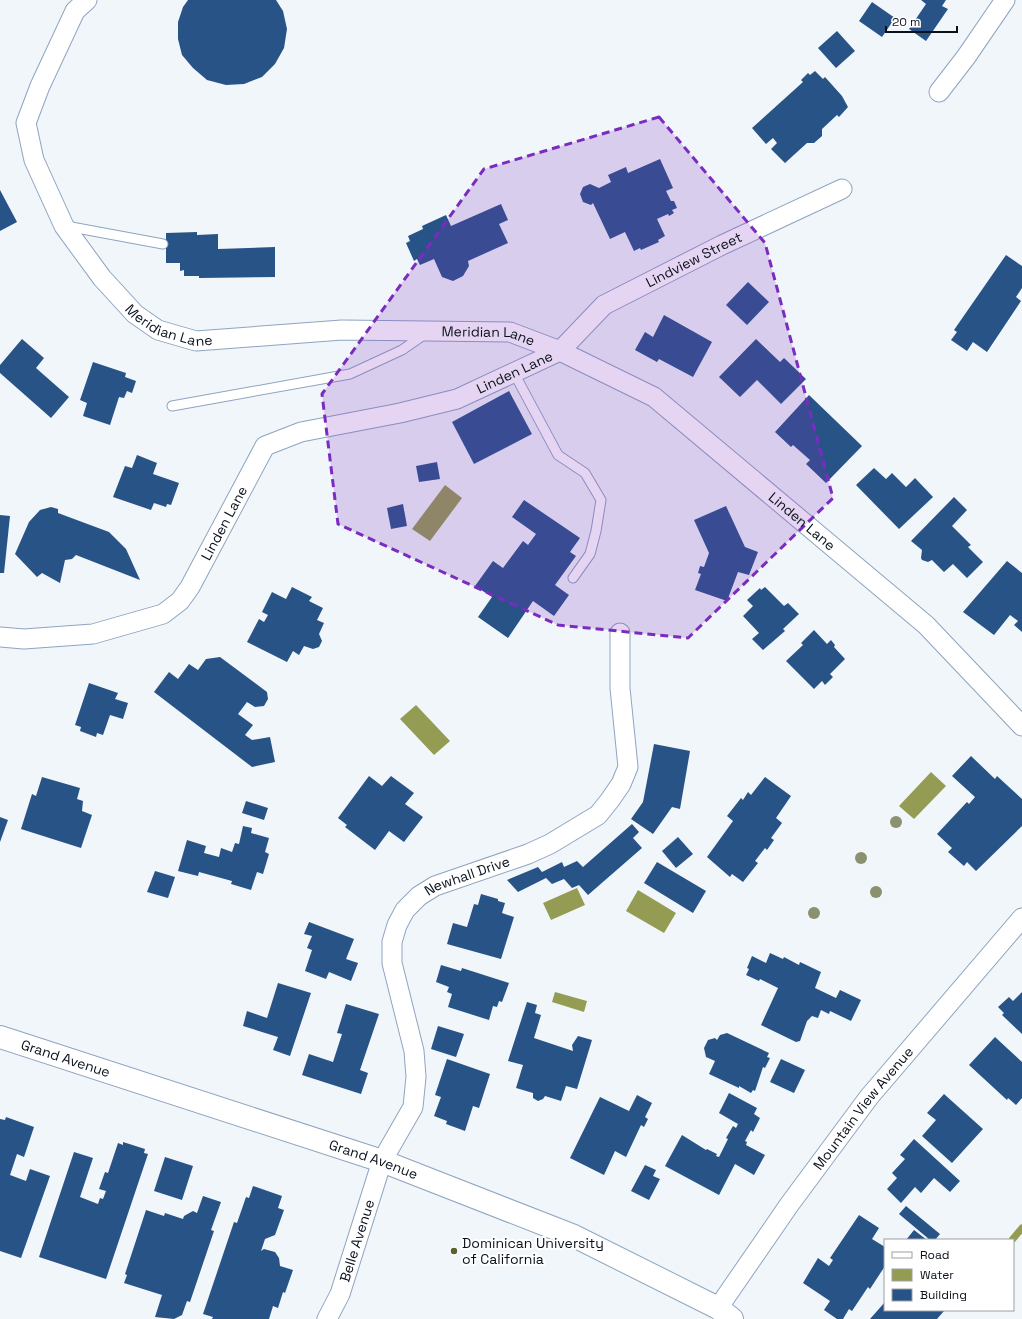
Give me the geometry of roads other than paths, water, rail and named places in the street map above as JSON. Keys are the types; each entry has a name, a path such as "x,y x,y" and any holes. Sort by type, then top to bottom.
{"street":[{"name":"Meridian Lane","path":"87,0 75,11 40,86 26,123 34,160 64,226 102,278 135,314 158,330 196,341 342,330 510,332 560,351"},
{"path":"939,92 966,58 1005,0"},
{"name":"Lindview Street","path":"560,351 604,305 722,246 842,189"},
{"name":"Linden Lane","path":"0,637 24,639 93,634 163,614 180,601 190,587 265,446 300,432 400,413 457,399 560,351 654,397 926,625 1022,726"},
{"name":"Newhall Drive","path":"382,1160 413,1107 416,1077 414,1051 392,963 392,942 397,925 405,910 419,896 435,886 528,854 550,844 598,815 610,800 621,784 628,767 620,688 620,633"},
{"name":"Mountain View Avenue","path":"725,1314 789,1205 869,1098 1022,918"},
{"name":"Grand Avenue","path":"0,1037 382,1160 574,1236 725,1314"},
{"name":"Belle Avenue","path":"327,1319 340,1294 382,1160"}],"lane":[{"path":"64,226 163,244"},
{"path":"172,406 350,374 402,350 429,330"},
{"path":"514,373 558,454 585,473 601,500 596,531 590,554 573,578"}],"water":[{"path":"445,485 462,498 430,541 412,529"},
{"path":"416,705 450,741 434,755 400,719"},
{"path":"931,772 946,786 914,819 899,806"},
{"path":"577,888 585,905 551,920 543,903"},
{"path":"638,890 676,913 664,933 626,911"},
{"path":"555,992 587,1001 584,1012 552,1002"}],"waterway":[{"path":"1013,1239 1022,1228"}],"place":[{"name":"Dominican University of California","path":"454,1251"}]}
